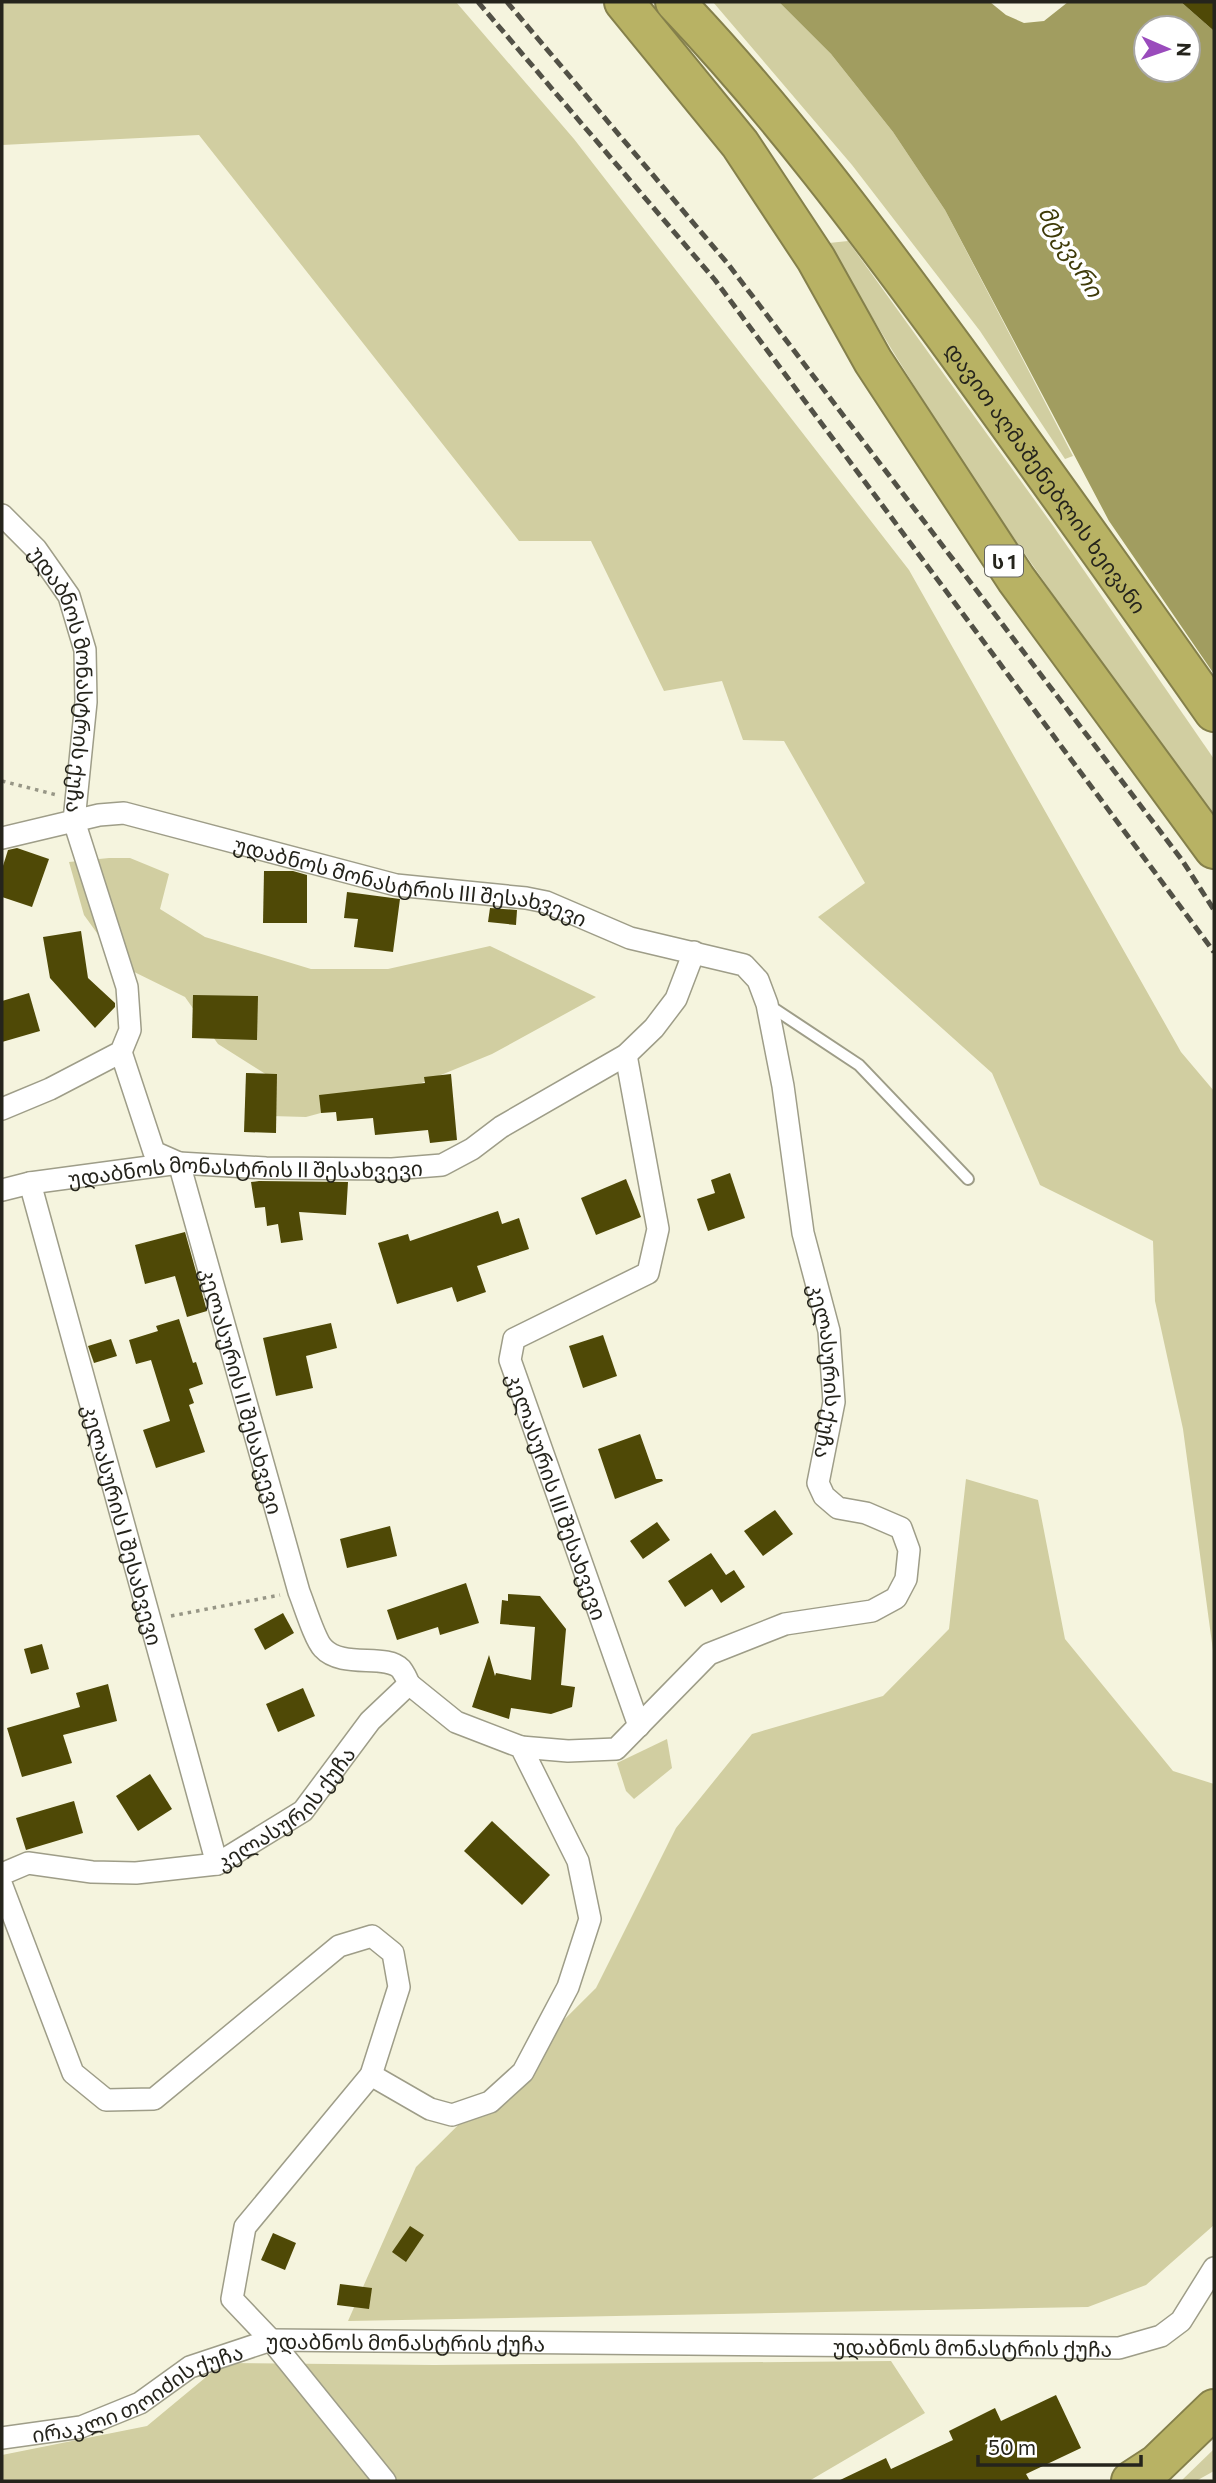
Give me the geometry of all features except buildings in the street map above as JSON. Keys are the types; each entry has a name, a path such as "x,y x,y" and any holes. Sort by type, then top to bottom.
{"highway":[{"name":"ს 1","path":"624,2 740,145 816,259 873,361 1016,579 1214,849"},
{"name":"დავით აღმაშენებლის ხეივანი","path":"675,2 713,42 876,242 1045,473 1214,712"},
{"path":"1131,2481 1157,2464 1214,2409"}],"street":[{"name":"უდაბნოს მონასტრის ქუჩა","path":"2,515 36,549 69,596 85,650 86,702 76,811 127,987 130,1030 121,1052"},
{"name":"უდაბნოს მონასტრის III შესახვევი","path":"2,838 76,811 124,813 396,885 546,902 630,938 744,965"},
{"name":"უდაბნოს მონასტრის II შესახვევი","path":"2,1190 178,1163 266,1168 392,1169 442,1165 626,1055 654,1028 676,999 694,952"},
{"name":"კელასურის ქუჩა","path":"2,1874 28,1863 92,1872 136,1873 217,1864 303,1811 370,1721 409,1684 456,1722 521,1747 568,1751 616,1749 709,1654 785,1625 872,1611 896,1598 906,1579 909,1550 901,1528 866,1513 838,1508 824,1496 818,1483 834,1402 829,1331 803,1233 783,1086 767,1004 758,980 744,965"},
{"path":"2,1109 50,1089 121,1052 154,1152 178,1163"},
{"name":"კელასურის III შესახვევი","path":"626,1055 658,1229 648,1273 514,1339 510,1360 639,1726"},
{"name":"კელასურის II შესახვევი","path":"178,1163 299,1592 321,1647 331,1654 359,1662 387,1662 400,1668 409,1684"},
{"name":"კელასურის I შესახვევი","path":"30,1184 217,1864"},
{"path":"371,2075 430,2109 453,2115 490,2102 523,2072 568,1987 590,1919 578,1861 521,1747"},
{"name":"უდაბნოს მონასტრის ქუჩა","path":"2,1886 73,2073 106,2099 154,2099 340,1946 372,1936 393,1952 400,1987 371,2075 246,2227 233,2299 271,2340 1119,2348 1161,2336 1181,2321 1214,2268"},
{"path":"271,2340 386,2481"},
{"name":"ირაკლი თოიძის ქუჩა","path":"2,2438 12,2439 81,2427 140,2403 190,2367 271,2340"}],"lane":[{"path":"767,1004 859,1065 968,1179"}],"path":[{"path":"2,781 76,811"},
{"path":"150,1620 299,1592"}],"shaded area":[{"path":"2,2 456,2 574,139 909,570 1181,1052 1214,1091 1214,1658 1183,1429 1155,1301 1153,1241 1040,1185 992,1073 818,917 865,883 784,741 743,740 722,681 664,691 591,541 519,541 199,135 2,145"},
{"path":"713,2 779,2 831,54 893,132 945,210 1073,456 1065,459 980,331 852,165"},
{"path":"848,241 1054,527 1214,759 1214,819 1062,608 918,392 829,243"},
{"path":"130,858 169,874 160,909 205,937 311,969 388,969 490,946 596,997 492,1054 402,1091 306,1117 271,1116 272,1078 218,1044 185,997 120,965 84,915 69,862"},
{"path":"966,1479 1038,1500 1065,1639 1173,1771 1214,1784 1214,2225 1146,2285 1088,2307 348,2321 416,2167 596,1988 676,1828 752,1734 883,1696 949,1629"},
{"path":"667,1739 672,1768 634,1799 626,1791 617,1763"},
{"path":"891,2361 925,2413 809,2481 2,2481 2,2455 147,2426 223,2363 434,2365"},
{"path":"1214,2449 1214,2471 1196,2481 1181,2481"}],"water":[{"name":"მტკვარი","path":"779,2 990,2 1006,15 1024,23 1044,21 1068,2 1181,2 1195,14 1132,14 1132,84 1202,84 1202,20 1214,31 1214,674 1109,521 945,210 893,132 831,54"}],"railway":[{"path":"478,2 715,280 1214,952"},
{"path":"507,2 728,264 1182,860 1214,910"}]}
